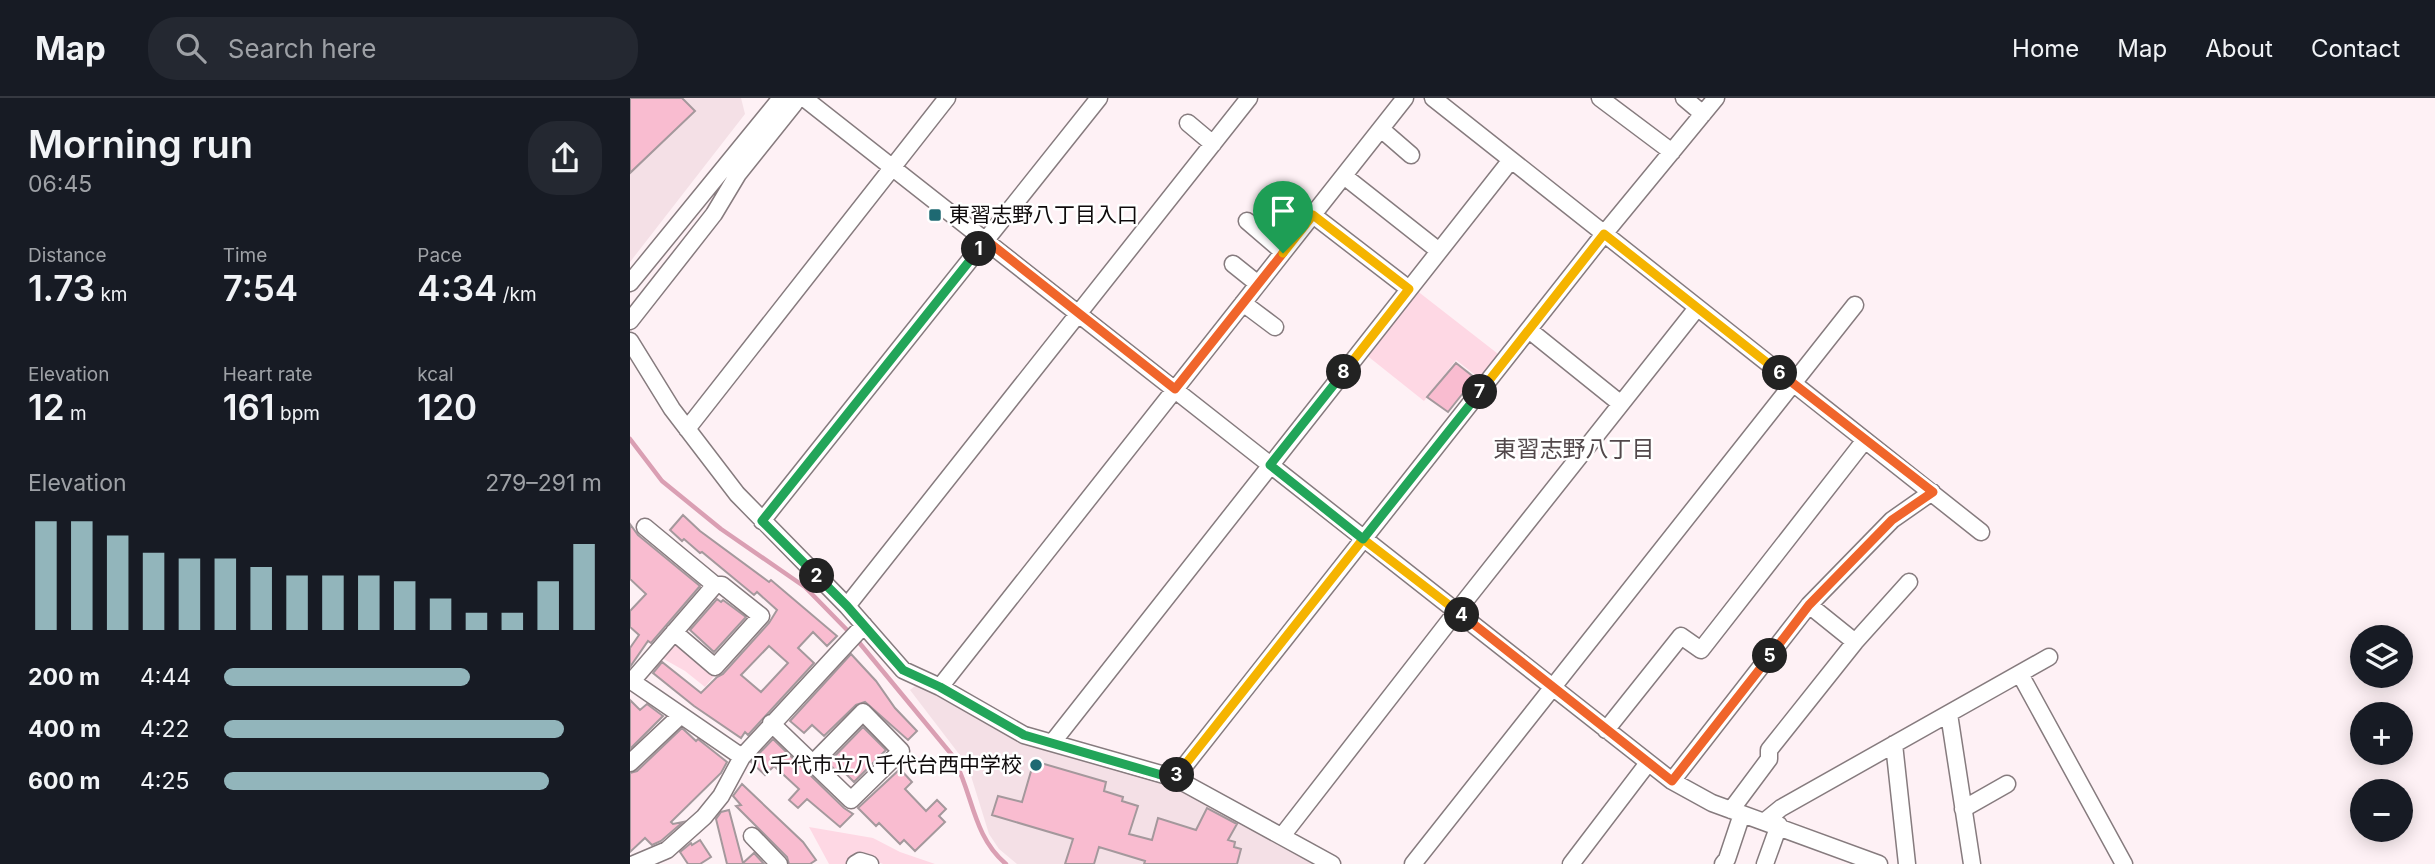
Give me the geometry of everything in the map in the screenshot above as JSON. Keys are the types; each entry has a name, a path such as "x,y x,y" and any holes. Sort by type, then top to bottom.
{"street":[{"path":"630,284 781,98"},
{"path":"630,321 714,214 738,174 794,104 794,98"},
{"path":"804,98 1672,781 1691,793 1737,812 1879,864"},
{"path":"687,429 947,98"},
{"path":"762,521 1099,98"},
{"path":"847,606 1250,98"},
{"path":"940,687 1405,98"},
{"path":"1433,98 1933,492 1981,533"},
{"path":"1600,98 1672,152"},
{"path":"1684,98 1703,114"},
{"path":"1175,778 1604,234 1716,98"},
{"path":"1188,123 1213,144"},
{"path":"1381,129 1411,155"},
{"path":"1052,743 1511,160"},
{"path":"1344,176 1439,251"},
{"path":"1313,215 1409,289"},
{"path":"1247,221 1283,253"},
{"path":"1233,264 1258,284"},
{"path":"1243,303 1275,327"},
{"path":"1413,864 1855,305"},
{"path":"1282,836 1698,308"},
{"path":"1529,330 1621,404"},
{"path":"630,341 687,429 737,494 847,606 858,633 903,670 940,687 1024,735 1175,778 1332,864"},
{"path":"1606,730 1681,636 1701,650 1866,440"},
{"path":"1672,781 1809,605 1892,520 1933,492"},
{"path":"645,527 715,585"},
{"path":"1723,864 1727,859 1737,812 1769,759 1769,750 1855,642 1909,582"},
{"path":"674,632 715,667 761,616 722,584 715,585 631,681 742,757"},
{"path":"1809,605 1855,642"},
{"path":"634,864 655,860 704,817 721,796 742,757 858,633"},
{"path":"1765,864 1772,823 1781,808 2049,657"},
{"path":"2020,674 2124,864"},
{"path":"771,723 851,800 901,751 863,712 813,763"},
{"path":"1949,714 1972,864"},
{"path":"630,763 681,715"},
{"path":"1894,744 1907,864"},
{"path":"1571,864 1648,763"},
{"path":"1963,809 2007,784"},
{"path":"752,836 779,864"},
{"path":"855,864 860,861 870,864"}],"shaded area":[{"path":"630,98 741,98 745,114 630,262"},
{"path":"1416,290 1502,357 1483,381 1456,360 1424,401 1365,354"},
{"path":"678,643 715,675 705,687 662,658"},
{"name":"八千代市立八千代台西中学校","path":"920,682 1023,740 1179,786 1321,864 1017,864 999,849 989,834 971,776 959,754 910,690"},
{"path":"809,827 873,838 900,852 935,864 883,864 860,856 847,864 829,864"}],"building":[{"path":"630,98 682,98 695,111 630,173"},
{"path":"1456,363 1475,378 1448,412 1427,397"},
{"path":"683,515 700,531 769,582 771,580 837,636 827,646 813,632 798,648 814,663 748,735 745,732 741,738 694,706 653,673 662,662 701,693 723,674 769,623 777,610 757,592 754,595 702,552 684,539 682,541 670,530","holes":["769,646 788,663 761,692 741,675"]},
{"path":"630,524 638,535 700,586 651,643 648,641 630,667 630,648 639,635 630,627 630,611 646,594 630,579"},
{"path":"717,599 721,602 723,600 746,617 714,652 690,630"},
{"path":"851,654 917,731 908,740 865,702 856,705 824,736 812,725 804,733 790,721"},
{"path":"630,700 640,710 647,704 663,716 630,749"},
{"path":"863,727 886,750 854,782 839,767 836,771 828,763"},
{"path":"682,728 727,762 721,773 671,822 683,822 661,841 652,845 645,838 630,852 630,773 637,771"},
{"path":"773,739 853,814 840,827 807,799 798,808 789,800 799,789 774,766 765,775 751,762"},
{"path":"1034,761 1106,782 1104,791 1123,797 1122,801 1138,806 1129,834 1152,840 1158,818 1196,830 1207,808 1237,824 1228,840 1235,842 1234,847 1241,849 1237,864 1144,864 1145,861 1099,847 1094,864 1065,864 1073,839 992,815 998,796 1022,802"},
{"path":"900,769 912,782 905,789 926,811 937,800 946,809 939,816 945,822 915,851 904,840 900,844 879,823 876,826 858,808"},
{"path":"742,784 803,842 816,860 810,864 789,864 787,857 736,806 741,805 733,796"},
{"path":"729,810 743,863 754,853 764,864 727,864 716,819 721,812"},
{"path":"700,840 711,857 700,864 688,864 680,852"}],"waterway":[{"path":"630,439 662,481 721,529 805,587 851,634"},
{"path":"857,640 952,755 986,840 1006,864"}],"place":[{"name":"東習志野八丁目入口","path":"935,215"},
{"name":"八千代市立八千代台西中学校","path":"1036,765"}],"district":[{"name":"東習志野八丁目","path":"1574,449"}],"route":[{"path":"1283,253 1175,389 986,240 762,521 847,606 903,670 940,687 1024,735 1175,778 1363,539 1672,781 1809,605 1892,520 1933,492 1604,234 1363,539 1270,465 1409,289 1313,215 1283,253"}]}
